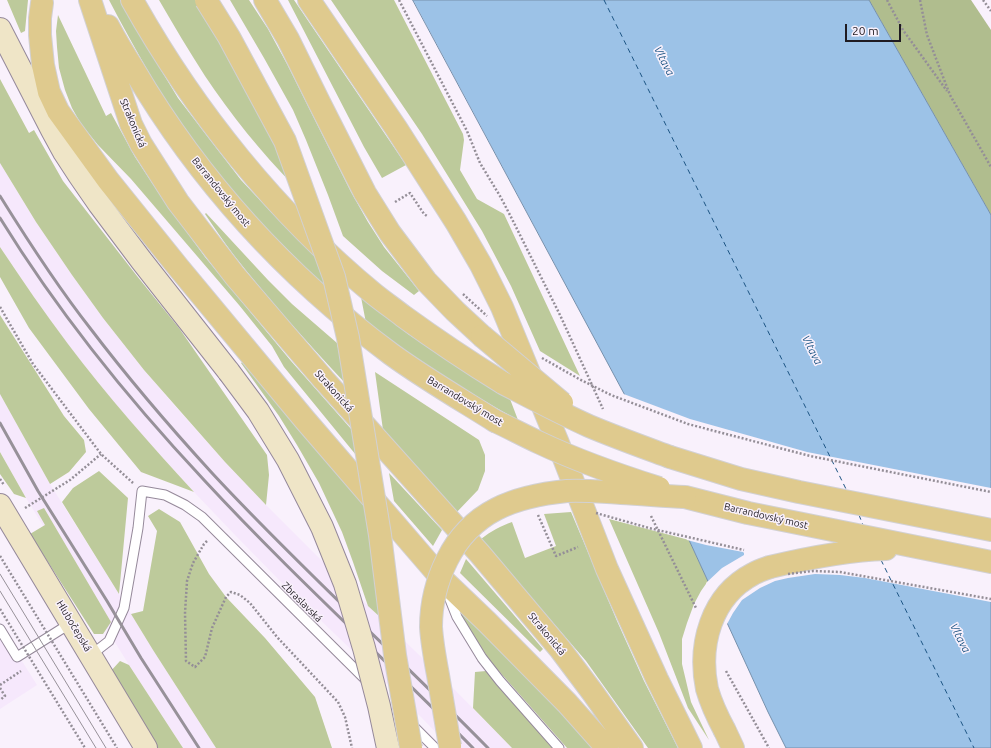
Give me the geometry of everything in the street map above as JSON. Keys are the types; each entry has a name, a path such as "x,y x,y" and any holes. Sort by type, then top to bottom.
{"main road":[{"name":"Strakonická","path":"90,0 131,124 141,144 178,202 239,282 324,380 480,554 560,649 594,693 632,748"},
{"name":"Barrandovský most","path":"95,0 144,87 170,128 199,167 266,246 348,321 440,387 495,421 539,443 608,471 684,497 748,513 991,562"},
{"path":"132,0 210,122 268,193 337,262 375,294 426,333 504,383 544,404 596,418"},
{"path":"206,0 229,37 285,141 334,277 349,345 380,536 395,655 411,748"},
{"path":"265,0 288,39 365,193 390,233 426,281 455,311 485,327 596,418 633,444 670,457 742,478 799,492 991,530"},
{"path":"309,0 396,128 456,222 502,307 555,436 607,569 657,679 691,748"},
{"path":"42,3 40,36 43,65 50,92 58,111 142,260"},
{"path":"0,29 64,152 99,204 258,411 288,460 322,526 345,584 362,641 388,748"},
{"path":"58,111 108,180 178,267 305,420 442,579 567,702 607,748"},
{"path":"450,748 433,647 431,627 432,606 436,586 443,567 457,542 466,531 490,512 519,500 567,491 684,497"},
{"name":"Hlubočepská","path":"0,505 146,748"},
{"path":"729,740 713,705 708,689 704,657 708,628 714,614 730,592 740,582 753,574 770,567 838,553 878,549 917,548"}],"lane":[{"path":"91,655 109,641 124,608 138,528 142,491"},
{"name":"Zbraslavská","path":"142,491 165,495 186,505 202,516 435,748"},
{"path":"442,579 457,617 482,658 500,681 559,748"},
{"path":"0,630 17,657 71,623"}],"path":[{"path":"399,0 467,131 480,163 514,222 560,315 596,418"},
{"path":"887,0 903,30 950,95 991,167"},
{"path":"920,0 927,35 950,95"},
{"path":"983,0 991,11"},
{"path":"391,205 410,192 424,214"},
{"path":"463,294 485,327"},
{"path":"0,307 33,364 101,454 142,491"},
{"path":"536,354 579,379 611,395 688,424 810,456 991,492"},
{"path":"23,509 70,480 101,454"},
{"path":"536,511 556,556 569,550"},
{"path":"649,511 697,611"},
{"path":"593,513 649,528 744,550"},
{"path":"217,532 204,544 193,563 187,581 185,612 186,661 195,667 205,657 212,628 226,597 231,592 240,595 250,603 277,637 338,702 345,717 352,748"},
{"path":"0,556 116,748"},
{"path":"787,574 813,571 840,572 991,599"},
{"path":"0,609 85,748"},
{"path":"725,668 769,748"},
{"path":"0,688 5,696 0,700"}],"shaded area":[{"path":"0,163 36,222 72,275 103,318 175,406 266,505 449,684 512,748 451,748 419,715 283,584 194,492 142,435 110,398 68,345 0,247"},
{"path":"0,394 50,484 216,748 183,748 129,665 26,498 0,452"},
{"path":"0,626 37,685 0,709"}],"green space":[{"path":"7,0 28,0 25,31 21,33"},
{"path":"109,0 120,0 178,98 241,180 316,257 326,288 250,211 208,161 167,103"},
{"path":"159,0 195,0 234,63 276,144 294,186 258,147 225,105 199,67"},
{"path":"230,0 249,0 268,29 351,192 368,222 384,247 419,291 414,295 382,271 343,236 293,110"},
{"path":"288,0 294,0 406,165 382,178 364,147"},
{"path":"331,0 394,0 463,134 464,140 460,170 477,199 504,214 580,376 540,351 511,286 482,231 422,134"},
{"path":"869,0 971,0 991,30 991,215"},
{"path":"58,15 106,116 111,113 135,157 162,198 205,257 291,361 352,430 356,455 284,367 272,346 239,305 131,179 98,145 81,124 72,108 59,68 56,31"},
{"path":"0,79 29,133 34,130 63,181 179,328 267,455 269,475 266,505 225,462 144,370 103,318 36,222 0,163"},
{"path":"206,213 292,304 337,343 345,383 246,271 222,239 205,214"},
{"path":"0,247 59,332 98,382 129,420 194,492 141,472 89,409 29,328 0,277"},
{"path":"361,297 408,334 465,372 510,399 518,420 440,374 366,323"},
{"path":"0,315 64,416 84,440 86,452 69,472 50,484 0,394"},
{"path":"247,359 365,504 380,617 368,606 342,532 319,483 279,416 241,363"},
{"path":"375,372 479,440 485,455 485,471 478,490 455,514 383,430"},
{"path":"0,452 26,498 14,494 0,474"},
{"path":"99,471 128,498 119,594 62,502 73,488"},
{"path":"389,473 442,530 433,546 394,501"},
{"path":"44,508 111,622 103,634 94,634 30,534 45,525 37,511"},
{"path":"159,509 180,522 209,574 226,597 265,638 315,697 332,748 216,748 131,614 143,611 157,531 148,516"},
{"path":"571,512 644,681 678,748 648,748 586,661 481,539 496,529 512,522 525,558 556,546 544,514"},
{"path":"609,519 689,540 708,581 694,604 687,623 682,639 682,664 691,702 709,740 688,708 659,633"},
{"path":"466,559 543,649 540,652 460,573"},
{"path":"455,606 599,748 567,748 490,661"},
{"path":"120,661 129,665 183,748 158,748 110,672"},
{"path":"486,671 554,748 512,748 473,708 475,672"}],"water":[{"name":"Vltava","path":"413,0 869,0 991,215 991,748 786,748 689,540 643,429"}],"pier":[{"path":"621,393 690,419 807,452 991,488 991,602 865,578 815,574 775,581 760,588 742,600 726,626 706,583 722,568 744,555 744,553 687,540 641,430"}],"ferry route":[{"path":"604,0 847,491"},
{"path":"859,515 863,525"},
{"path":"881,560 974,748"}],"tram line":[{"path":"0,574 106,748"},
{"path":"0,591 96,748"}],"railway":[{"path":"0,196 21,230 66,296 104,347 180,438 279,543 488,748"},
{"path":"0,218 22,253 70,321 148,418 237,515 303,582 473,748"},
{"path":"0,423 38,491 141,658 199,748"}]}
